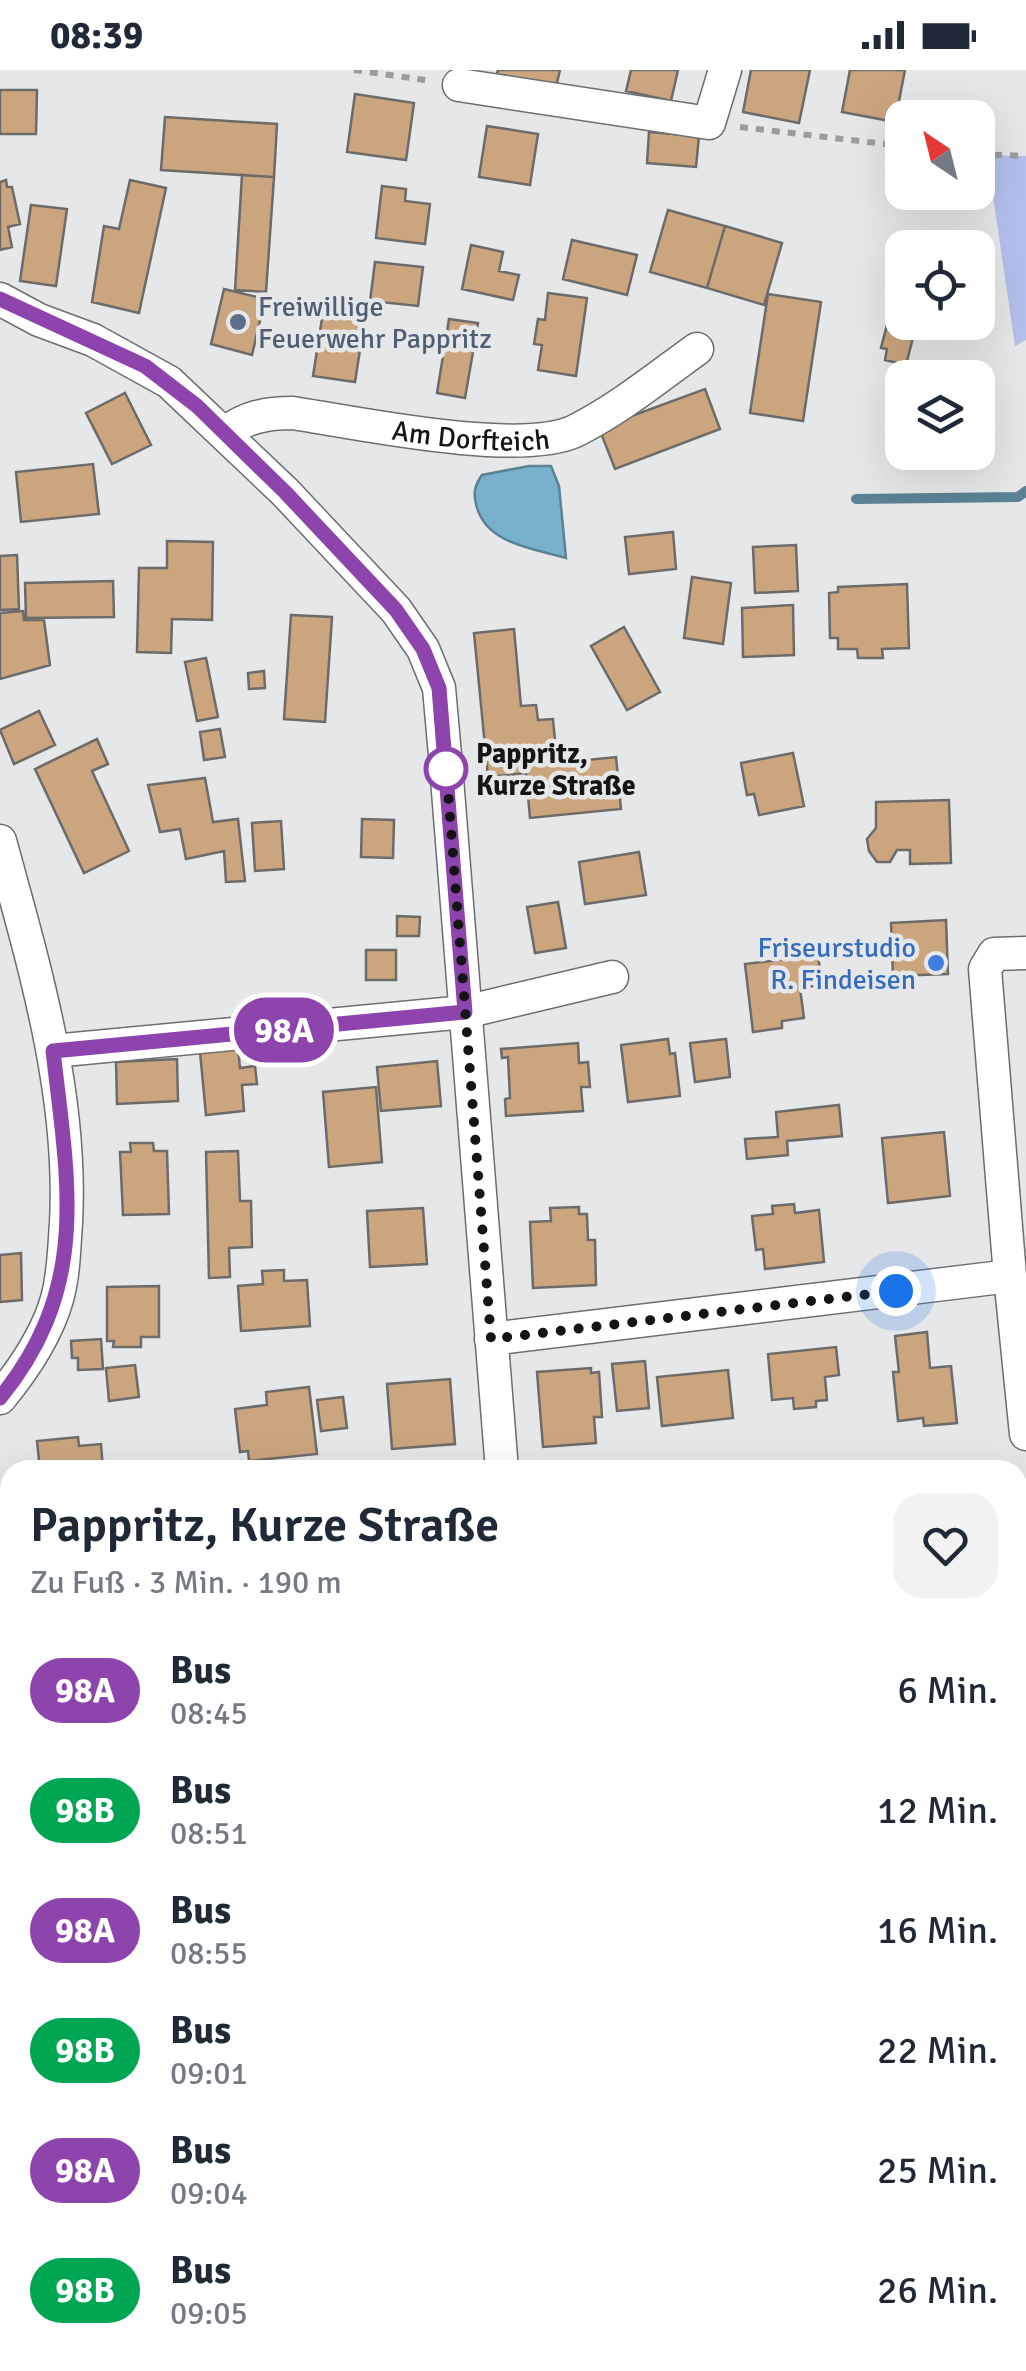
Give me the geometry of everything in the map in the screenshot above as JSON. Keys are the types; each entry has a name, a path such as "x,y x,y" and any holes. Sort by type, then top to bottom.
{"street":[{"path":"459,85 709,123 724,70"},
{"path":"0,299 145,366 169,382 225,433 396,610 432,668 439,688 501,1460"},
{"name":"Am Dorfteich","path":"225,433 241,420 292,413 441,436 528,441 572,432 697,349"},
{"path":"0,841 53,1051 68,1180 64,1266 56,1302 20,1374 0,1398"},
{"path":"1026,953 994,954 985,969 1026,1434"},
{"path":"53,1051 465,1012 612,977"},
{"path":"491,1339 1010,1276"}],"path":[{"path":"354,70 459,85"},
{"path":"709,123 885,144"},
{"path":"995,155 1026,156"}],"shaded area":[{"path":"995,155 1026,156 1026,340 1015,346 995,210"},
{"path":"551,466 559,486 566,558 499,536 481,517 475,492 482,475"}],"building":[{"path":"498,70 560,70 556,87 497,74"},
{"path":"631,70 678,70 671,101 626,91"},
{"path":"751,70 810,70 799,123 743,112"},
{"path":"850,70 905,70 899,100 885,100 885,120 842,112"},
{"path":"0,90 37,90 36,134 0,134"},
{"path":"355,94 414,103 406,160 347,152"},
{"path":"165,117 277,124 274,177 161,170"},
{"path":"487,126 538,134 530,185 479,177"},
{"path":"649,132 699,136 696,167 647,163"},
{"path":"242,175 274,177 266,292 235,290"},
{"path":"6,180 7,187 12,187 20,224 8,227 12,247 0,250 0,182"},
{"path":"130,180 166,188 139,313 92,302 104,226 119,229"},
{"path":"382,186 406,189 405,201 430,204 425,244 376,238"},
{"path":"31,205 67,209 56,286 20,281"},
{"path":"668,210 725,226 707,288 650,272"},
{"path":"725,226 782,243 764,305 707,288"},
{"path":"572,240 637,255 627,295 563,279"},
{"path":"471,245 503,252 499,271 519,275 513,300 462,289"},
{"path":"375,262 423,267 418,306 370,301"},
{"name":"Freiwillige Feuerwehr Pappritz","path":"224,289 265,299 252,355 211,344"},
{"path":"548,293 587,298 576,376 538,370 542,345 534,344 538,319 545,320"},
{"path":"768,294 821,302 803,421 750,413"},
{"path":"325,299 367,305 355,382 313,376"},
{"path":"449,319 478,323 465,398 437,393"},
{"path":"885,332 885,340 912,340 907,360 885,360 887,349 881,348"},
{"path":"705,389 720,429 615,469 599,428"},
{"path":"125,393 151,445 112,464 86,413"},
{"path":"93,464 99,514 21,522 16,472"},
{"path":"673,532 676,569 629,574 625,537"},
{"path":"167,541 213,542 212,620 172,619 171,653 137,652 139,568 167,568"},
{"path":"796,545 798,591 755,593 753,547"},
{"path":"17,555 19,609 0,610 0,556"},
{"path":"692,577 731,583 723,644 684,638"},
{"path":"113,581 114,617 26,618 25,583"},
{"path":"907,584 909,648 882,649 883,658 858,658 857,649 838,649 838,638 830,638 829,593 838,592 838,587"},
{"path":"793,605 794,655 743,657 742,608"},
{"path":"23,611 24,620 44,620 50,665 0,679 0,613"},
{"path":"291,615 332,617 325,722 284,719"},
{"path":"624,627 660,692 627,710 591,646"},
{"path":"514,629 521,706 536,705 538,720 553,719 557,763 616,757 621,809 530,818 526,773 488,777 474,633"},
{"path":"206,658 218,717 197,721 185,662"},
{"path":"264,671 265,688 249,689 248,673"},
{"path":"39,711 55,745 14,764 0,730"},
{"path":"220,729 225,757 204,760 200,732"},
{"path":"97,739 108,764 92,771 129,851 84,873 35,769"},
{"path":"793,753 804,806 759,815 754,794 747,795 741,763"},
{"path":"205,778 213,822 238,819 245,881 226,882 224,851 186,859 180,829 160,832 148,785"},
{"path":"949,800 951,863 910,864 910,850 897,850 890,862 877,862 867,839 876,828 876,802"},
{"path":"362,819 394,820 393,858 361,857"},
{"path":"281,821 284,869 255,871 252,823"},
{"path":"639,852 646,895 585,904 579,862"},
{"path":"558,902 566,948 535,953 527,907"},
{"path":"397,916 420,917 419,936 397,936"},
{"path":"946,920 948,974 893,976 891,923"},
{"path":"817,948 822,985 800,988 804,1018 782,1021 782,1028 753,1032 745,964 789,959 788,952"},
{"path":"366,950 396,950 396,980 366,980"},
{"path":"668,1039 670,1054 675,1053 680,1096 628,1102 621,1045"},
{"path":"726,1039 730,1077 695,1082 690,1043"},
{"path":"578,1043 579,1063 588,1062 590,1087 581,1087 583,1111 506,1116 505,1099 510,1098 508,1057 502,1058 501,1049"},
{"path":"238,1049 240,1068 255,1066 257,1084 242,1085 244,1111 206,1115 200,1052"},
{"path":"177,1059 178,1101 117,1104 116,1062"},
{"path":"437,1061 441,1106 381,1111 377,1067"},
{"path":"376,1087 382,1162 329,1167 323,1092"},
{"path":"839,1105 842,1136 787,1141 788,1155 747,1159 745,1139 778,1137 776,1112"},
{"path":"944,1132 950,1196 888,1203 882,1138"},
{"path":"130,1143 153,1143 154,1151 167,1151 169,1214 123,1215 120,1152 131,1152"},
{"path":"238,1151 240,1201 251,1201 252,1247 229,1248 230,1277 209,1278 206,1152"},
{"path":"794,1204 795,1213 819,1210 824,1262 765,1269 763,1249 756,1250 752,1216 773,1214 772,1206"},
{"path":"579,1207 579,1214 587,1214 588,1240 595,1240 596,1285 533,1288 530,1222 551,1221 550,1208"},
{"path":"423,1208 427,1264 370,1267 367,1211"},
{"path":"21,1253 22,1300 0,1302 0,1255"},
{"path":"284,1270 284,1281 307,1280 310,1326 241,1331 238,1286 263,1284 262,1271"},
{"path":"159,1286 159,1337 141,1337 141,1347 113,1347 114,1341 107,1341 107,1287"},
{"path":"927,1332 930,1368 951,1366 957,1423 924,1426 923,1418 898,1421 893,1372 899,1372 895,1336"},
{"path":"101,1339 103,1369 78,1370 78,1358 72,1358 71,1341"},
{"path":"836,1347 839,1375 825,1377 827,1400 816,1401 816,1407 794,1409 793,1398 772,1400 768,1354"},
{"path":"645,1361 649,1408 617,1411 612,1364"},
{"path":"135,1365 139,1397 109,1401 106,1368"},
{"path":"591,1368 591,1373 599,1372 602,1417 594,1417 596,1443 543,1447 537,1372"},
{"path":"728,1370 733,1418 662,1426 657,1377"},
{"path":"450,1379 455,1444 392,1449 387,1384"},
{"path":"309,1387 317,1454 249,1460 248,1451 240,1452 235,1409 267,1405 266,1392"},
{"path":"343,1397 347,1428 321,1431 317,1400"},
{"path":"78,1437 79,1446 101,1444 102,1460 39,1460 37,1441"}],"waterway":[{"path":"856,499 1018,497 1026,491"}],"bus line":[{"name":"98A","path":"0,299 39,320 93,340 169,382 285,492 396,610 423,649 439,688 465,1012 53,1051 68,1180 64,1266 56,1302 42,1332 20,1374 0,1398"}],"place":[{"name":"Freiwillige Feuerwehr Pappritz","path":"238,322"},
{"name":"Pappritz, Kurze Straße","path":"446,769"},
{"name":"Friseurstudio R. Findeisen","path":"936,963"}],"route":[{"path":"446,769 491,1339 896,1291"}]}
